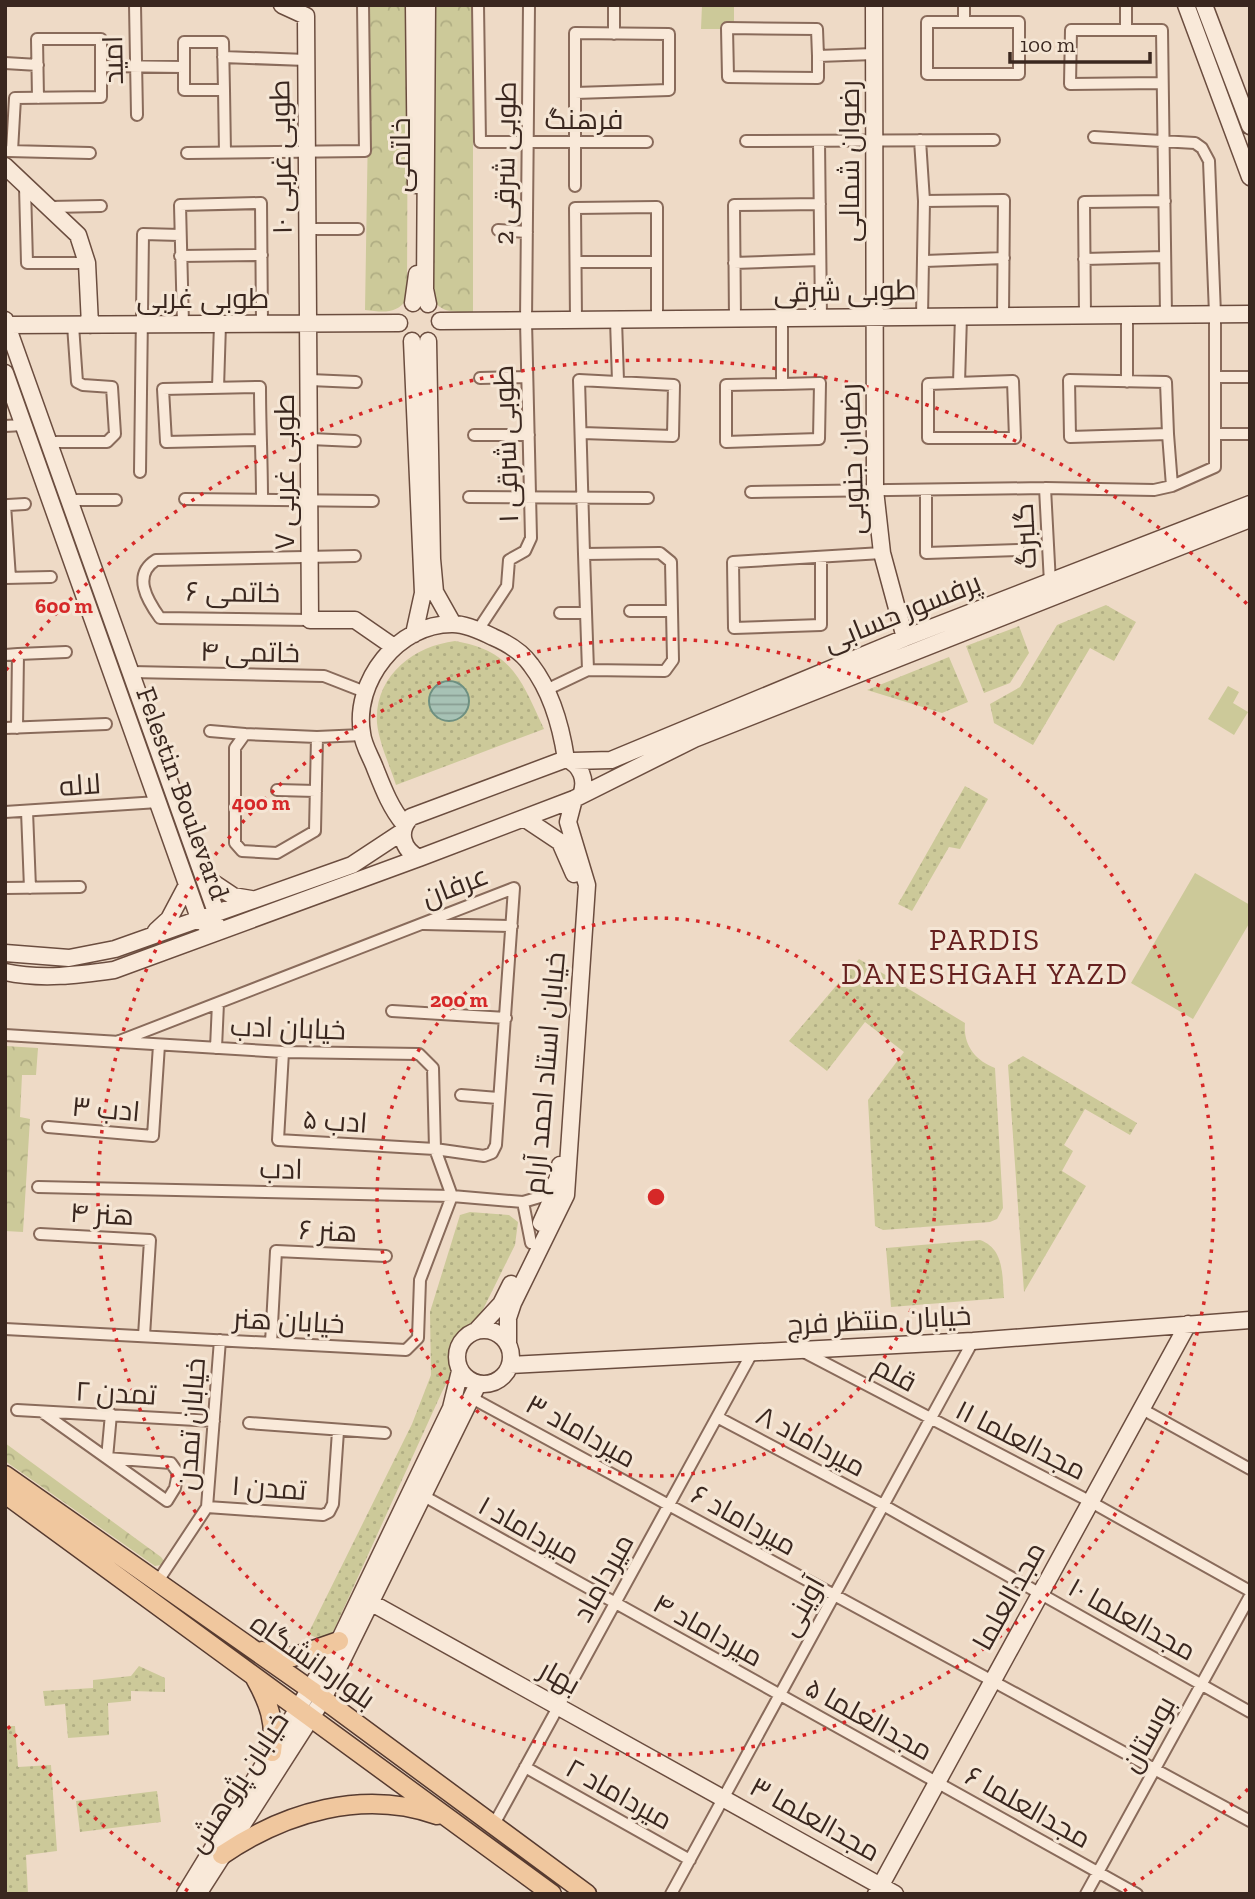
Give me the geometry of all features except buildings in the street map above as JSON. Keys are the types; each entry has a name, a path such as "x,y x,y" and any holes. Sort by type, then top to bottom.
{"main road":[{"name":"طوبی غربی ۱۰","path":"282,5 306,16 309,323"},
{"name":"خاتمی","path":"414,5 417,287 421,303"},
{"name":"خاتمی","path":"421,303 425,289 427,5"},
{"name":"رضوان شمالی","path":"874,5 876,317"},
{"path":"1186,5 1244,147 1250,177"},
{"path":"1204,5 1250,126"},
{"path":"8,156 25,187 78,235 88,263 82,325"},
{"path":"421,303 436,311 440,321 437,333 420,341 403,334 399,323 403,310 421,303"},
{"name":"طوبی شرقی","path":"440,321 1250,314"},
{"name":"رضوان جنوبی","path":"876,317 875,491 882,552 905,638"},
{"name":"طوبی غربی","path":"6,323 399,323"},
{"name":"Felestin Boulevard","path":"6,323 216,912 214,933"},
{"name":"طوبی غربی ۷","path":"309,323 310,620"},
{"path":"420,341 435,592 453,624"},
{"path":"414,634 423,593 420,341"},
{"name":"Felestin Boulevard","path":"5,373 199,918 214,933"},
{"name":"پرفسور حسابی","path":"570,760 611,760 905,638 1250,504"},
{"name":"پرفسور حسابی","path":"5,972 26,977 74,976 114,970 578,797 621,778 694,739 1250,519"},
{"name":"خاتمی ۶","path":"310,620 355,620 394,647"},
{"path":"419,858 406,848 403,828 392,810 362,734 365,692 375,671 394,647 414,634 453,624 478,630 508,644 530,663 546,690 570,760 584,781 568,822 557,821 552,824 550,834 524,818"},
{"path":"5,953 69,958 116,949 352,865 403,828 411,817 570,760"},
{"name":"خیابان استاد احمد آرام","path":"508,1344 508,1318 513,1303 566,1195 587,885 568,822"},
{"name":"خیابان استاد احمد آرام","path":"477,1330 501,1304 555,1192 559,1174 577,886 571,864 560,842 550,834"},
{"path":"201,874 233,896 261,899"},
{"path":"150,937 169,919 187,885"},
{"name":"خیابان منتظر فرج","path":"510,1365 973,1341 1250,1320"},
{"name":"مجدالعلما","path":"878,1889 1188,1324"},
{"path":"317,1694 370,1602 474,1390 498,1381 510,1365 508,1344 492,1330 477,1330 466,1336 458,1346 456,1359 460,1371 474,1390"},
{"path":"317,1694 339,1641 451,1408 460,1371"},
{"name":"بلواردانشگاه","path":"5,1475 34,1504 251,1672 552,1894"},
{"name":"بلواردانشگاه","path":"5,1494 34,1504 158,1581 317,1694 587,1894"},
{"name":"بهار","path":"370,1602 723,1798"},
{"path":"248,1647 293,1657 339,1641"},
{"path":"251,1672 274,1722 272,1752"},
{"name":"خیابان پژوهش","path":"198,1894 317,1694"},
{"name":"خیابان پژوهش","path":"185,1894 272,1752 306,1712"},
{"name":"مجدالعلما ۳","path":"723,1798 878,1889 895,1894"},
{"path":"222,1855 275,1826 305,1814 346,1805 396,1805 453,1821"}],"street":[{"name":"امید","path":"135,5 137,115"},
{"path":"187,153 365,151 363,5"},
{"name":"فرهنگ","path":"478,5 480,142 647,142"},
{"name":"طوبی شرقی 2","path":"526,321 529,5"},
{"path":"614,5 614,34"},
{"path":"964,5 964,22"},
{"path":"1126,5 1126,30"},
{"path":"927,22 964,22 1019,22 1019,74 927,74 927,22"},
{"path":"727,28 817,29 818,56 818,78 728,77 727,28"},
{"path":"1163,83 1070,84 1071,30 1162,30 1165,140 1166,314"},
{"path":"575,93 669,90 668,34 575,33 574,142 575,187"},
{"path":"38,97 37,39 101,39 101,97 15,98 8,156 90,153"},
{"path":"224,90 184,90 184,42 223,42 223,57 224,90 225,153"},
{"path":"818,56 874,54"},
{"path":"223,57 306,61"},
{"path":"5,63 38,65"},
{"path":"101,66 184,67"},
{"path":"751,492 1045,488 1154,490 1172,486 1216,467 1215,314 1209,161 1202,148 1195,143 1094,137"},
{"path":"747,141 994,139"},
{"path":"920,140 925,261 922,317"},
{"path":"819,141 821,318"},
{"path":"25,187 27,263 88,263"},
{"path":"924,201 1004,200 1003,316"},
{"path":"1085,315 1084,202 1165,201"},
{"path":"183,324 180,205 261,203 262,324"},
{"path":"735,319 734,205 820,204"},
{"path":"50,207 101,206"},
{"path":"576,320 575,208 657,207 657,319"},
{"path":"308,229 358,229"},
{"path":"498,230 527,232"},
{"path":"140,472 144,234 180,235"},
{"path":"180,256 262,256"},
{"path":"1084,259 1165,257"},
{"path":"925,261 1004,258"},
{"path":"734,263 820,260"},
{"path":"576,262 657,262"},
{"path":"1127,315 1127,382"},
{"path":"959,383 961,316"},
{"path":"782,318 782,384"},
{"path":"616,320 618,381"},
{"name":"طوبی شرقی ۱","path":"478,630 507,586 509,560 529,544 526,321"},
{"path":"218,388 220,324"},
{"path":"49,442 107,442 115,434 112,387 83,386 77,382 82,325"},
{"path":"480,378 527,377"},
{"path":"1215,377 1250,377"},
{"path":"310,380 356,382"},
{"path":"582,433 673,436 674,384 579,380 588,670"},
{"path":"1168,434 1070,437 1069,380 1166,383 1172,486"},
{"path":"1013,381 1015,439 928,438 928,384 959,383 1013,381"},
{"path":"820,383 819,439 726,442 726,385 782,384 820,383"},
{"path":"261,440 166,442 163,389 260,387 261,440 262,499"},
{"path":"5,426 23,425"},
{"path":"1216,434 1250,434"},
{"path":"474,435 529,435"},
{"path":"310,439 355,441"},
{"name":"گلبرگ","path":"1045,488 1049,583"},
{"path":"926,490 926,553 1019,551"},
{"path":"469,497 648,498"},
{"path":"185,499 373,500"},
{"path":"68,500 116,500"},
{"path":"24,504 6,505 8,578 51,577"},
{"path":"821,558 821,625 734,628 733,562 882,552"},
{"path":"546,690 588,670 665,671 673,660 671,562 667,556 660,553 584,554"},
{"path":"310,557 355,556"},
{"name":"خاتمی ۶","path":"310,557 156,560 147,565 142,577 145,593 160,618 310,620"},
{"path":"630,611 672,611"},
{"path":"560,613 586,613"},
{"path":"5,655 66,652"},
{"path":"18,654 11,728 106,724"},
{"name":"خاتمی ۴","path":"131,672 324,676 365,692"},
{"path":"210,731 317,737 362,734"},
{"path":"245,734 235,748 235,843 242,851 276,853 310,836 316,827 317,737"},
{"path":"277,790 316,791"},
{"name":"لاله","path":"5,812 158,802"},
{"path":"27,811 30,888"},
{"path":"5,888 80,887"},
{"name":"عرفان","path":"111,1044 514,888 496,1145 492,1153 484,1156 435,1149"},
{"path":"419,924 512,926"},
{"path":"216,1048 218,1003"},
{"path":"391,1011 506,1018"},
{"name":"خیابان ادب","path":"5,1035 111,1044 283,1052 419,1054 433,1068 435,1149 452,1196"},
{"name":"ادب ۳","path":"48,1127 153,1136 159,1045"},
{"name":"ادب ۵","path":"283,1052 278,1140 435,1149"},
{"path":"461,1095 498,1098"},
{"path":"531,1243 523,1202 540,1197 559,1174"},
{"name":"ادب","path":"38,1186 452,1196 523,1202"},
{"name":"خیابان هنر","path":"5,1329 406,1350 418,1338 420,1280 452,1196"},
{"name":"هنر ۴","path":"40,1234 150,1240 144,1336"},
{"name":"هنر ۶","path":"271,1343 276,1251 386,1256"},
{"name":"خیابان تمدن","path":"158,1581 207,1507 220,1340"},
{"name":"آوینی","path":"673,1890 973,1341"},
{"name":"قلم","path":"802,1351 930,1418"},
{"name":"میرداماد","path":"493,1826 752,1353"},
{"name":"میرداماد ۳","path":"474,1390 669,1505"},
{"path":"1142,1409 1250,1469"},
{"name":"تمدن ۲","path":"16,1410 214,1421"},
{"path":"42,1412 167,1501 175,1488 178,1473 171,1463 107,1458"},
{"path":"107,1458 111,1414"},
{"name":"میرداماد ۸","path":"717,1417 883,1505 1040,1594"},
{"name":"مجدالعلما ۱۱","path":"930,1418 1091,1502 1250,1593"},
{"path":"249,1423 385,1433"},
{"name":"تمدن ۱","path":"207,1507 323,1515 330,1511 333,1504 338,1431"},
{"name":"میرداماد ۱","path":"422,1495 615,1604"},
{"name":"میرداماد ۶","path":"669,1505 1250,1821"},
{"name":"بوستان","path":"1086,1894 1250,1593"},
{"name":"مجدالعلما ۱۰","path":"1040,1594 1250,1712"},
{"name":"میرداماد ۴","path":"615,1604 779,1695"},
{"name":"مجدالعلما ۵","path":"779,1695 937,1783"},
{"name":"میرداماد ۲","path":"525,1767 690,1860"},
{"name":"مجدالعلما ۶","path":"937,1783 1137,1894"},
{"path":"673,1890 687,1894"}],"green space":[{"path":"370,5 408,5 407,299 398,308 383,312 365,310"},
{"path":"434,5 473,5 473,312 443,309 431,295"},
{"path":"702,5 734,5 734,29 701,29"},
{"path":"1106,605 1136,622 1114,661 1090,648 1033,745 994,723 990,704 1020,687 1057,625"},
{"path":"1019,626 1029,653 1010,683 984,693 966,646"},
{"path":"455,641 475,646 503,660 521,682 544,729 396,785 378,731 378,706 382,691 400,666 412,657 425,649"},
{"path":"949,657 968,702 942,713 867,690"},
{"path":"1228,686 1239,692 1233,703 1248,712 1234,735 1208,719"},
{"path":"965,786 988,799 960,849 949,847 912,911 898,904"},
{"path":"1195,873 1250,905 1250,922 1193,1019 1131,983"},
{"path":"859,959 965,1023 966,1038 972,1051 995,1068 1003,1208 997,1219 990,1222 883,1230 875,1226 868,1100 904,1052 865,1022 827,1071 789,1041"},
{"path":"5,1046 38,1048 36,1075 22,1075 20,1117 30,1119 23,1232 5,1231"},
{"path":"1023,1056 1137,1123 1130,1135 1085,1109 1064,1145 1073,1151 1062,1171 1086,1186 1024,1292 1008,1065"},
{"path":"470,1212 509,1215 518,1222 515,1245 441,1394 328,1643 308,1634 412,1424 431,1375 430,1312 460,1215"},
{"path":"980,1240 994,1250 1001,1264 1004,1298 891,1307 886,1248"},
{"path":"5,1443 161,1557 164,1561 161,1565 155,1566 5,1461"},
{"path":"139,1666 165,1678 165,1692 131,1691 131,1701 108,1703 109,1735 68,1738 65,1704 45,1706 43,1691 93,1688 93,1680 131,1676"},
{"path":"5,1726 15,1726 18,1767 51,1765 57,1851 26,1855 28,1894 5,1894"},
{"path":"157,1791 161,1822 80,1832 76,1801"}],"shaded area":[{"path":"449,681 457,682 463,687 468,693 468,709 463,715 457,720 449,721 441,720 435,715 430,709 429,701 430,693 435,687 441,682"}],"district":[{"name":"PARDIS DANESHGAH YAZD","path":"985,957"}]}
